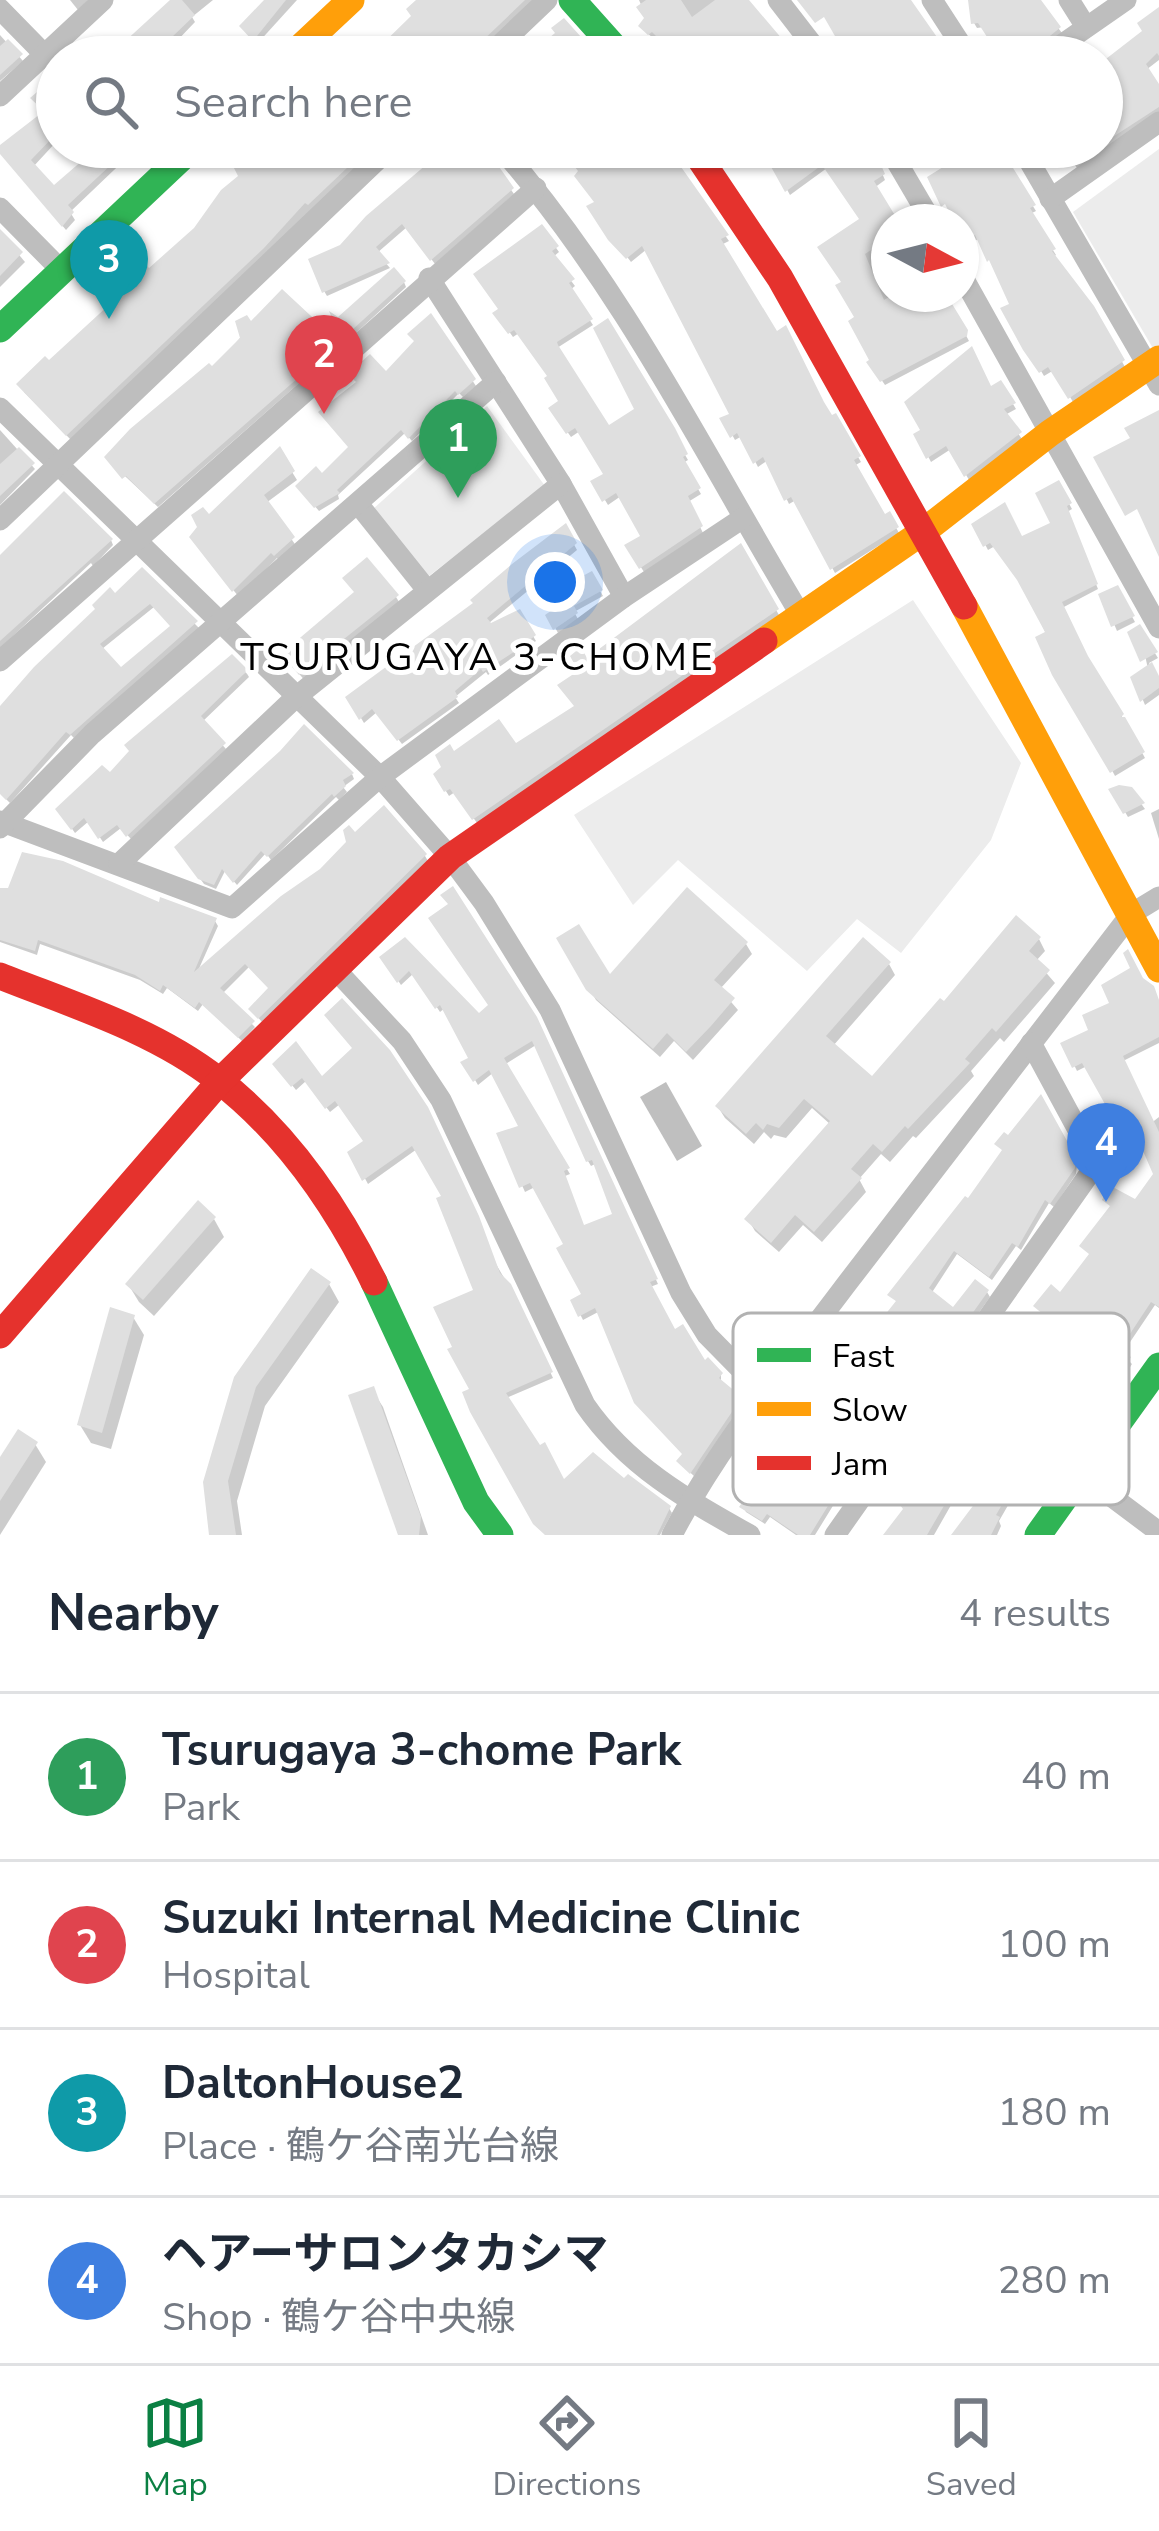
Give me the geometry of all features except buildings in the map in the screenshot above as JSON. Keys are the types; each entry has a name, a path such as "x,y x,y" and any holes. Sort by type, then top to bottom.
{"street":[{"path":"64,36 103,0"},
{"path":"312,36 351,0"},
{"path":"509,36 547,0"},
{"path":"572,0 604,36"},
{"path":"778,0 806,36"},
{"path":"932,0 955,36"},
{"path":"1070,0 1086,27"},
{"path":"1074,36 1126,0"},
{"path":"0,9 36,46"},
{"path":"0,96 36,62"},
{"path":"1123,148 1159,122"},
{"path":"0,329 171,168"},
{"path":"0,520 369,168"},
{"path":"518,168 647,346 800,614"},
{"path":"706,168 780,278 924,531 1159,969"},
{"path":"908,168 924,204"},
{"path":"0,1335 220,1081 450,857 924,531 1050,433 1155,370 1033,168"},
{"path":"1051,199 1094,168"},
{"path":"0,661 536,188"},
{"path":"0,208 61,270"},
{"path":"429,278 561,484 624,597"},
{"path":"979,306 1159,628"},
{"path":"496,382 92,734 1,824 232,908 380,777 624,597 742,518"},
{"path":"0,408 380,777 450,857 550,1010 681,1293 706,1335 733,1362"},
{"path":"119,864 296,697 561,484"},
{"path":"358,505 428,590"},
{"path":"826,1313 1131,914 1159,897"},
{"path":"334,968 402,1041 441,1100 585,1405 609,1440 689,1501 750,1535"},
{"path":"0,976 106,1018 220,1081 265,1120 309,1174 362,1260 476,1502 500,1535"},
{"path":"991,1313 1090,1173 1091,1154 1031,1043"},
{"path":"1129,1408 1159,1366"},
{"path":"672,1535 689,1501 733,1438"},
{"path":"835,1535 856,1505"},
{"path":"1038,1535 1060,1505"},
{"path":"1123,1505 1159,1532"}],"shaded area":[{"path":"1159,149 1159,347 1154,350 1073,212"},
{"path":"487,406 545,486 425,579 372,510"},
{"path":"913,600 1021,763 991,840 901,953 857,919 807,971 678,860 633,905 574,815"},
{"path":"666,1082 702,1146 677,1161 640,1097"}],"traffic: fast":[{"path":"572,0 604,36"},
{"path":"0,329 171,168"},
{"path":"374,1282 476,1502 500,1535"},
{"path":"1129,1408 1159,1366"},
{"path":"1038,1535 1059,1505"}],"traffic: slow":[{"path":"312,36 351,0"},
{"path":"764,641 1159,359"},
{"path":"964,606 1159,969"}],"traffic: jam":[{"path":"706,168 780,278 964,606"},
{"path":"0,1335 220,1081 450,857 764,641"},
{"path":"0,976 140,1033 217,1079 287,1146 343,1225 374,1282"}],"place":[{"name":"DaltonHouse2","path":"109,319"},
{"name":"Suzuki Internal Medicine Clinic","path":"324,414"},
{"name":"Tsurugaya 3-chome Park","path":"458,498"},
{"name":"ヘアーサロンタカシマ","path":"1106,1202"}],"district":[{"name":"TSURUGAYA 3-CHOME","path":"478,656"}]}
